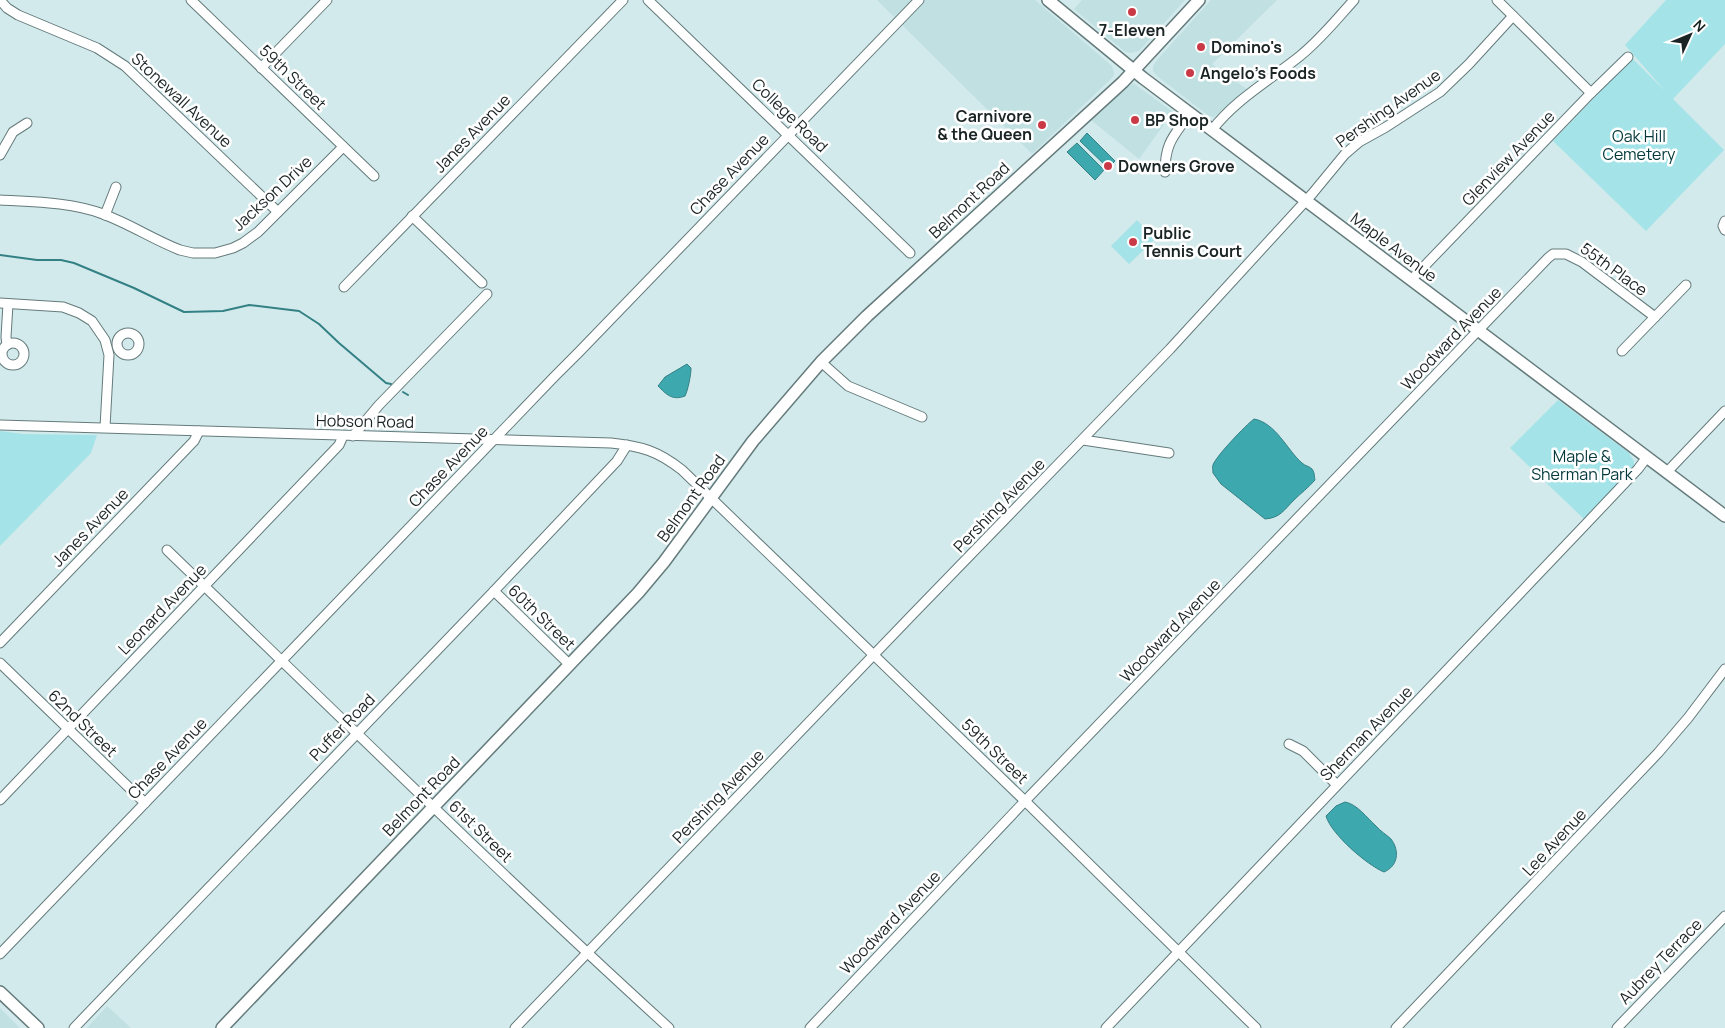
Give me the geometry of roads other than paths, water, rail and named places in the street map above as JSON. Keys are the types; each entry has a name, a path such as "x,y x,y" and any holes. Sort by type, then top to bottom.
{"main road":[{"name":"Maple Avenue","path":"1048,0 1134,71 1725,516"},
{"name":"Belmont Road","path":"222,1028 638,593 664,562 772,417 821,362 867,316 1134,71 1199,0"},
{"path":"0,992 38,1028"}],"street":[{"name":"Stonewall Avenue","path":"0,0 7,8 18,14 97,48 125,66 278,212"},
{"name":"59th Street","path":"191,0 374,176"},
{"path":"262,68 327,0"},
{"name":"Janes Avenue","path":"344,287 623,0"},
{"name":"College Road","path":"648,0 910,253"},
{"name":"Chase Avenue","path":"0,954 493,440 919,0"},
{"path":"1212,130 1247,95 1312,46 1336,22 1354,0"},
{"path":"1497,0 1590,93"},
{"path":"0,15 7,8"},
{"name":"Pershing Avenue","path":"515,1028 1170,349 1306,201 1352,147 1386,128 1440,92 1470,64 1513,16"},
{"name":"Glenview Avenue","path":"1411,280 1590,93 1628,57"},
{"path":"1165,172 1165,156 1170,140 1190,113"},
{"path":"0,155 13,132 27,124"},
{"name":"Jackson Drive","path":"0,200 58,204 90,209 105,214 172,247 193,253 222,252 243,243 258,232 343,147"},
{"path":"105,214 116,186"},
{"path":"412,216 482,283"},
{"path":"1725,221 1725,230"},
{"name":"55th Place","path":"1553,254 1566,254 1582,262 1655,317"},
{"name":"Woodward Avenue","path":"810,1028 1025,801 1553,254"},
{"path":"1622,351 1686,284"},
{"name":"Leonard Avenue","path":"0,800 339,445 487,294"},
{"path":"7,345 4,304 63,307 79,312 86,317 97,328 108,347 105,428"},
{"path":"108,347 118,346"},
{"path":"821,362 848,386 922,417"},
{"path":"1667,472 1725,412"},
{"name":"Hobson Road","path":"0,425 639,446 662,455 682,470 711,498"},
{"name":"Janes Avenue","path":"0,643 187,448 199,431"},
{"path":"1083,440 1169,453"},
{"name":"Puffer Road","path":"74,1028 494,591 617,461 627,445"},
{"name":"Sherman Avenue","path":"1106,1028 1579,532 1647,457"},
{"name":"59th Street","path":"711,498 1025,801 1256,1028"},
{"name":"61st Street","path":"167,550 587,953 669,1028"},
{"name":"60th Street","path":"494,591 570,665"},
{"name":"62nd Street","path":"0,663 145,803"},
{"name":"Lee Avenue","path":"1396,1028 1652,760 1688,718 1725,669"},
{"path":"1289,744 1303,751 1337,785"},
{"name":"Aubrey Terrace","path":"1617,1028 1725,916"}],"waterway":[{"path":"0,255 37,260 61,260 74,263 134,288 184,312 223,311 249,305 299,311 319,324 386,383 391,384"},
{"path":"403,392 408,395"}],"place":[{"name":"7-Eleven","path":"1132,12"},
{"name":"Domino's","path":"1201,47"},
{"name":"Angelo's Foods","path":"1190,73"},
{"name":"BP Shop","path":"1135,120"},
{"name":"Carnivore & the Queen","path":"1042,125"},
{"name":"Downers Grove","path":"1108,166"},
{"name":"Public Tennis Court","path":"1133,242"}],"park label":[{"name":"Oak Hill Cemetery","path":"1639,145"},
{"name":"Maple & Sherman Park","path":"1582,465"}]}
